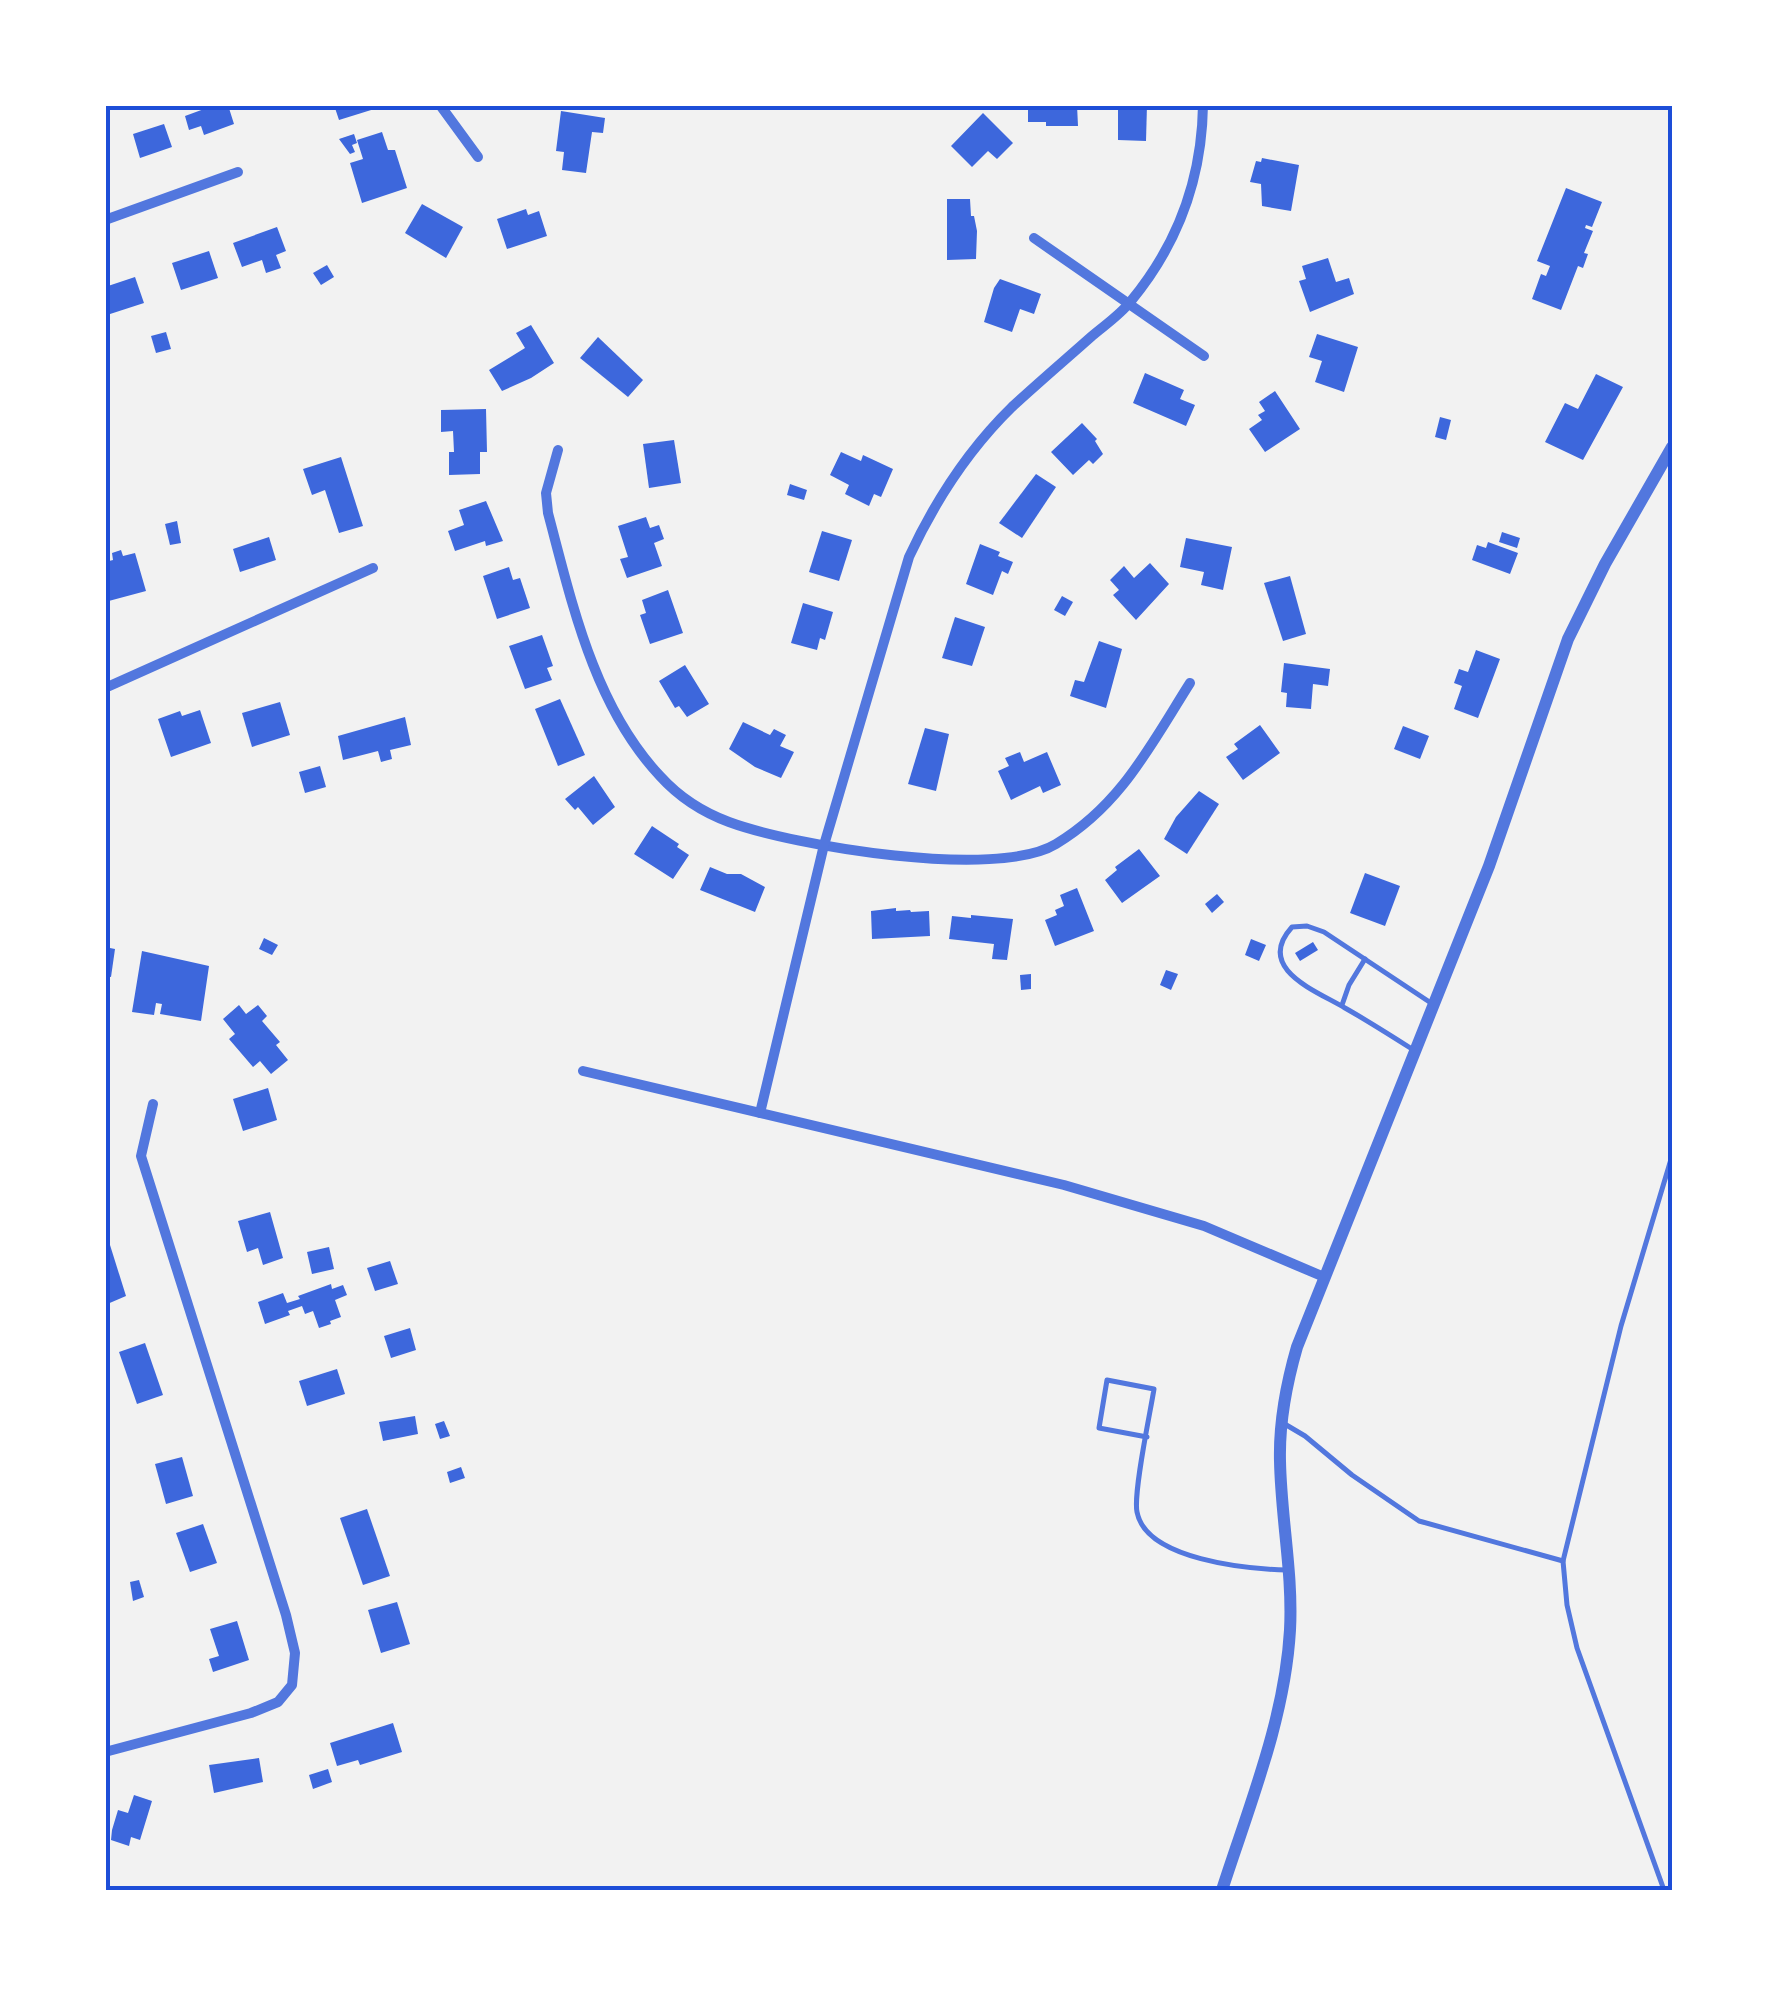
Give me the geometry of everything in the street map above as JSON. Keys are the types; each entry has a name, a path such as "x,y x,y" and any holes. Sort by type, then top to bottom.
{"street":[{"path":"440,105 478,157"},
{"path":"760,1113 824,845 909,556 957,470 1010,409 1130,304 1166,250 1185,210 1200,158 1203,105"},
{"path":"105,220 238,172"},
{"path":"1034,238 1204,356"},
{"path":"1222,1890 1284,1682 1290,1570 1282,1496 1281,1422 1297,1347 1508,814 1579,614 1672,447"},
{"path":"558,450 546,493 548,514 594,666 642,756 686,800 732,823 824,845 957,862 1024,858 1052,847 1106,807 1190,683"},
{"path":"105,688 373,568"},
{"path":"583,1070 1064,1185 1204,1226 1324,1277"},
{"path":"105,1752 251,1713 278,1702 292,1686 295,1653 140,1156 153,1104"}],"lane":[{"path":"1415,1051 1342,1006 1304,988 1285,966 1282,938 1292,927 1307,926 1324,932 1434,1005"},
{"path":"1342,1006 1365,959"},
{"path":"1664,1890 1577,1648 1563,1561 1621,1326 1672,1156"},
{"path":"1147,1437 1099,1428 1107,1380 1154,1389 1147,1437 1136,1510 1144,1532 1162,1544 1208,1560 1254,1569 1290,1570"},
{"path":"1281,1422 1420,1521 1563,1561"}],"building":[{"path":"215,105 228,105 234,124 204,135 201,126 189,130 185,116"},
{"path":"334,105 383,105 384,106 339,120"},
{"path":"1028,105 1077,105 1078,126 1028,122"},
{"path":"1118,105 1147,105 1146,141 1118,140"},
{"path":"561,111 605,118 603,133 592,132 586,173 562,170 564,152 556,151"},
{"path":"983,113 1013,143 997,159 988,151 972,167 951,146"},
{"path":"164,124 172,147 140,158 133,134"},
{"path":"382,132 388,150 395,150 407,188 362,203 350,163 363,159 357,140"},
{"path":"354,134 357,143 352,145 355,152 350,154 339,139"},
{"path":"1262,158 1299,165 1291,211 1262,206 1261,184 1250,182 1256,161 1261,162"},
{"path":"1566,188 1602,202 1592,227 1586,225 1593,231 1584,253 1588,254 1583,268 1578,266 1561,310 1532,299 1541,274 1546,276 1550,266 1537,261"},
{"path":"947,199 970,199 977,231 976,259 947,260"},
{"path":"422,204 463,227 446,258 405,233"},
{"path":"526,209 528,215 539,211 547,236 507,249 497,219"},
{"path":"277,227 286,251 276,255 281,268 266,273 262,260 242,267 233,243"},
{"path":"209,251 218,278 181,290 172,263"},
{"path":"1328,258 1336,282 1349,278 1354,294 1310,312 1299,281 1306,279 1302,266"},
{"path":"327,265 334,277 321,285 313,273"},
{"path":"135,277 144,303 107,315 105,287"},
{"path":"1000,279 1041,294 1034,314 1020,309 1012,332 984,322"},
{"path":"531,325 554,363 502,391 489,370 525,348 516,333"},
{"path":"166,332 171,349 156,353 151,336"},
{"path":"1317,334 1358,347 1344,392 1315,382 1322,361 1309,357"},
{"path":"598,337 643,380 628,397 580,358"},
{"path":"1145,373 1184,390 1180,399 1195,405 1186,426 1133,403"},
{"path":"1596,374 1623,387 1583,460 1545,442 1565,403 1578,409"},
{"path":"1275,391 1300,429 1265,452 1249,429 1262,420 1258,415 1265,411 1259,402"},
{"path":"486,409 487,452 480,452 480,474 449,475 453,431 441,432 441,410"},
{"path":"1440,417 1451,420 1446,440 1435,437"},
{"path":"1082,423 1097,439 1103,454 1093,464 1089,460 1073,475 1051,452"},
{"path":"674,440 681,483 649,488 643,444"},
{"path":"841,452 861,461 863,455 893,469 881,497 874,494 869,506 845,494 849,485 830,475"},
{"path":"341,457 363,526 339,533 325,490 312,495 303,469"},
{"path":"1036,474 1056,487 1022,538 999,523"},
{"path":"790,484 807,490 804,500 787,495"},
{"path":"486,501 503,541 486,546 485,541 455,551 448,531 464,525 459,510"},
{"path":"646,517 650,528 659,525 664,539 654,543 662,566 627,578 620,559 628,557 618,526"},
{"path":"177,521 181,543 170,545 165,524"},
{"path":"822,531 852,540 839,581 809,572"},
{"path":"1502,532 1520,538 1517,548 1499,542"},
{"path":"269,537 276,560 240,572 233,549"},
{"path":"1186,538 1232,547 1223,590 1201,585 1204,572 1180,567"},
{"path":"1488,542 1518,553 1510,574 1472,560 1477,545 1486,548"},
{"path":"980,544 1013,562 1008,574 1002,571 993,595 966,584"},
{"path":"121,550 123,556 135,553 146,591 105,602 105,562 113,560 112,553"},
{"path":"1150,563 1169,584 1136,620 1113,595 1119,590 1110,580 1124,566 1134,578"},
{"path":"509,567 513,580 520,578 530,608 497,619 483,576"},
{"path":"1290,576 1306,634 1283,641 1264,583"},
{"path":"668,590 683,633 650,644 640,615 646,613 642,600"},
{"path":"1062,596 1073,602 1065,616 1054,610"},
{"path":"803,603 833,612 825,640 820,638 817,650 791,643"},
{"path":"955,617 985,627 972,666 942,658"},
{"path":"542,635 553,666 547,668 552,680 525,689 509,646"},
{"path":"1099,641 1122,649 1106,708 1070,696 1075,680 1084,682"},
{"path":"1476,650 1500,659 1478,718 1454,709 1462,686 1454,683 1459,669 1468,672"},
{"path":"1284,663 1330,669 1328,686 1313,684 1311,709 1286,707 1287,693 1281,692"},
{"path":"685,665 709,704 687,717 679,706 675,708 659,681"},
{"path":"560,699 585,755 558,766 535,709"},
{"path":"280,702 290,735 252,747 242,713"},
{"path":"200,710 211,743 171,757 158,719 180,711 182,716"},
{"path":"405,717 411,745 390,750 392,759 381,762 378,751 343,760 338,736"},
{"path":"743,722 770,735 774,729 786,735 780,746 794,752 781,778 755,767 729,749"},
{"path":"1260,725 1280,753 1243,780 1226,757 1238,749 1234,744"},
{"path":"1403,726 1429,736 1420,759 1394,749"},
{"path":"925,728 949,734 936,791 908,784"},
{"path":"1020,752 1024,762 1047,752 1061,785 1043,793 1040,786 1011,800 998,771 1009,766 1005,758"},
{"path":"320,766 326,787 305,793 299,772"},
{"path":"594,776 615,807 593,825 565,799"},
{"path":"1199,791 1219,804 1187,854 1164,839 1176,817"},
{"path":"652,826 689,855 673,879 634,854"},
{"path":"1139,849 1160,876 1122,903 1105,880"},
{"path":"710,867 727,874 741,874 765,887 755,912 700,890"},
{"path":"1365,873 1400,886 1385,926 1350,913"},
{"path":"1077,888 1094,931 1055,946 1045,920 1057,915 1055,910 1064,906 1060,895"},
{"path":"1217,894 1224,902 1212,913 1205,904"},
{"path":"871,911 929,911 930,936 872,939"},
{"path":"952,916 1013,919 1007,960 992,959 994,944 949,939"},
{"path":"264,938 278,945 272,955 259,949"},
{"path":"1251,939 1266,945 1259,961 1245,955"},
{"path":"1313,942 1318,950 1300,961 1295,953"},
{"path":"105,947 115,949 111,977 105,976"},
{"path":"142,951 209,966 201,1021 160,1014 162,1004 156,1003 154,1015 132,1012"},
{"path":"1166,970 1178,974 1171,990 1160,985"},
{"path":"1031,974 1031,989 1021,990 1020,975"},
{"path":"239,1005 246,1014 258,1005 267,1016 262,1021 280,1042 276,1045 288,1060 271,1074 260,1061 253,1067 229,1039 235,1034 223,1019"},
{"path":"268,1088 277,1120 243,1131 233,1099"},
{"path":"270,1212 283,1258 263,1265 258,1248 247,1252 238,1221"},
{"path":"110,1245 126,1296 105,1305 105,1247"},
{"path":"329,1247 334,1269 312,1274 307,1252"},
{"path":"390,1261 398,1284 375,1291 367,1268"},
{"path":"331,1284 332,1289 343,1285 347,1295 335,1300 341,1317 330,1321 331,1324 319,1328 313,1311 305,1314 302,1306 265,1324 258,1302 283,1293 287,1303"},
{"path":"410,1328 416,1350 391,1358 384,1336"},
{"path":"145,1343 163,1395 137,1404 119,1352"},
{"path":"337,1369 345,1394 307,1406 299,1381"},
{"path":"415,1416 418,1434 383,1441 379,1422"},
{"path":"444,1421 450,1436 440,1439 435,1424"},
{"path":"182,1457 193,1496 166,1504 155,1464"},
{"path":"461,1467 465,1478 450,1483 447,1472"},
{"path":"367,1509 390,1576 363,1585 340,1518"},
{"path":"203,1524 217,1563 190,1572 176,1533"},
{"path":"139,1580 144,1597 133,1601 130,1582"},
{"path":"397,1602 410,1644 381,1653 368,1610"},
{"path":"237,1621 249,1660 213,1672 209,1659 219,1656 210,1629"},
{"path":"393,1723 402,1752 360,1765 358,1760 337,1766 330,1743"},
{"path":"259,1758 263,1782 214,1793 209,1765"},
{"path":"328,1769 332,1782 313,1789 309,1775"},
{"path":"134,1795 152,1801 140,1840 131,1837 129,1846 111,1840 118,1810 128,1813"}]}
